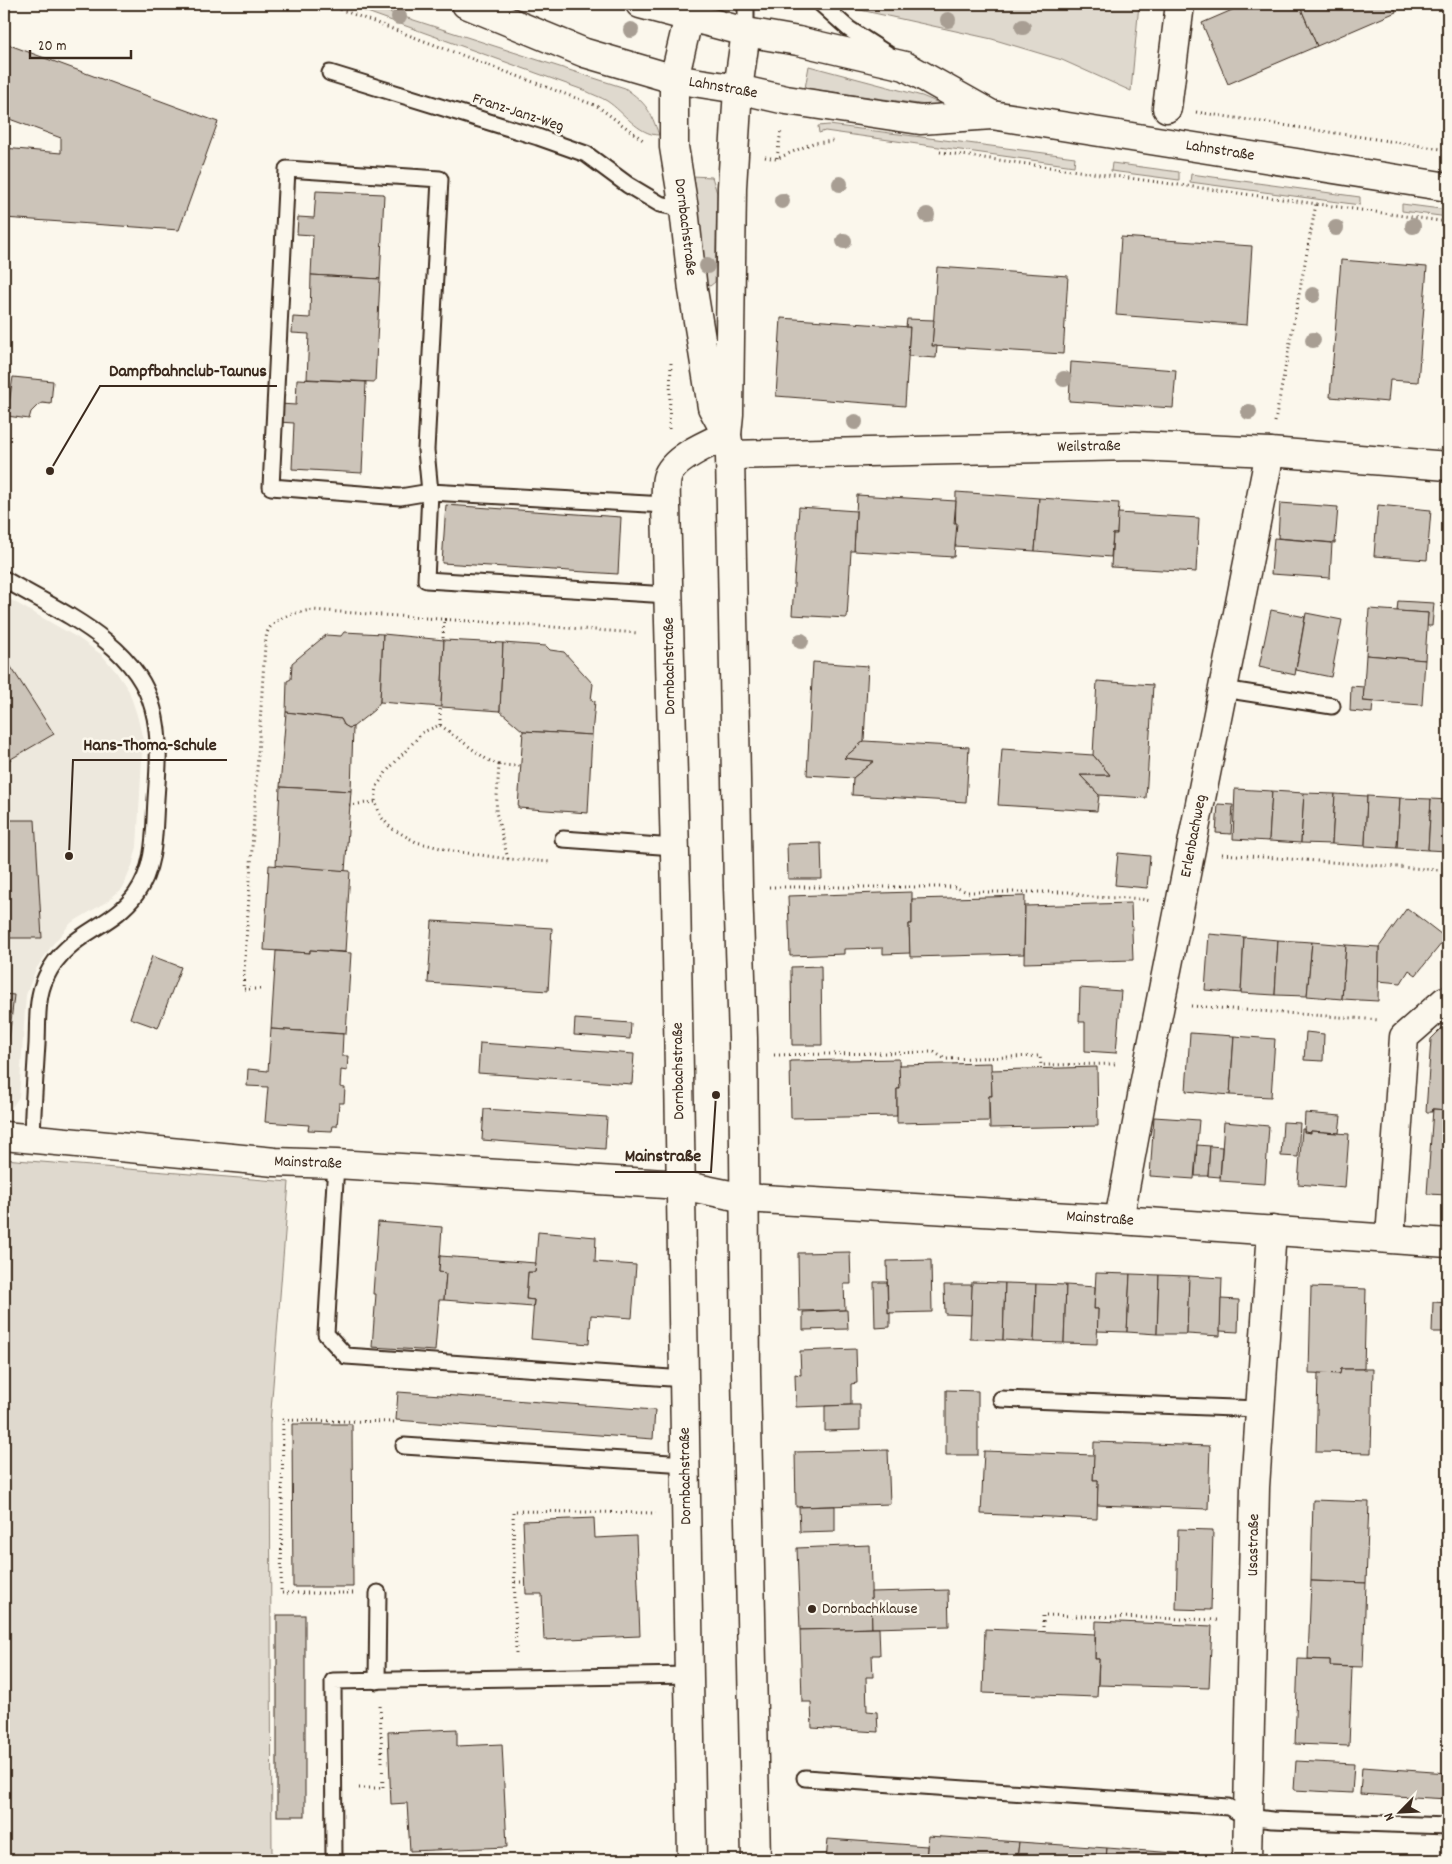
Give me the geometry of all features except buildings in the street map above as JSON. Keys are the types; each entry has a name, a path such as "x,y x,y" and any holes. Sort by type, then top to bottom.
{"street":[{"name":"Lahnstraße","path":"466,4 585,53 674,79 738,89 786,100 920,120 992,115 1448,187"},
{"name":"Lahnstraße","path":"640,4 691,10 746,32 798,41 905,66 992,115"},
{"path":"1167,108 1180,4"},
{"name":"Dornbachstraße","path":"691,10 674,79 674,147 684,209 693,290 712,407 728,445"},
{"name":"Dornbachstraße","path":"746,32 738,89 732,188 728,445 743,1055 756,1860"},
{"name":"Dornbachstraße","path":"692,1860 685,1379 666,505 667,476 676,465 693,450 728,445"},
{"name":"Weilstraße","path":"728,445 1135,446 1270,452 1448,466"},
{"name":"Erlenbachweg","path":"1119,1220 1270,452"},
{"path":"1390,1238 1404,1037 1445,1000"},
{"name":"Mainstraße","path":"4,1136 276,1162 681,1185 744,1198 1119,1220 1448,1243"},
{"name":"Usastraße","path":"1247,1860 1255,1487 1272,1230"}],"lane":[{"path":"746,4 746,32"},
{"path":"820,4 850,29 905,66"},
{"name":"Franz-Janz-Weg","path":"330,73 538,137 586,154 628,185 660,204 684,209"},
{"path":"666,505 430,492 400,497 271,487 287,169 440,179 426,450 430,492 426,580 668,595"},
{"path":"4,579 82,624 110,644 138,672 153,708 159,751 153,850 145,878 136,894 118,913 79,937 59,955 45,978 39,1005 32,1138"},
{"path":"1223,689 1332,706"},
{"path":"563,840 674,847"},
{"path":"336,1164 326,1334 346,1356 685,1379"},
{"path":"1001,1399 1259,1409"},
{"path":"404,1446 686,1464"},
{"path":"377,1681 378,1593"},
{"path":"334,1860 333,1681 689,1674"},
{"path":"805,1778 1228,1807 1248,1817 1272,1820 1448,1826"}],"path":[{"path":"326,4 597,106 647,143 674,147"},
{"path":"1167,108 1448,150"},
{"path":"776,159 813,143 839,140"},
{"path":"935,151 1448,222"},
{"path":"1270,452 1316,204"},
{"path":"260,989 243,988 264,645 269,630 282,618 298,612 312,610 620,633 669,634"},
{"path":"443,638 444,620"},
{"path":"440,708 440,725"},
{"path":"440,725 486,759 499,765 520,766"},
{"path":"440,725 422,732 387,771 377,786 375,802 380,817 391,828 416,842 453,851 508,859 557,862"},
{"path":"499,765 496,812 508,859"},
{"path":"349,805 375,802"},
{"path":"1191,852 1439,870"},
{"path":"738,887 955,887 967,892 1071,892 1084,897 1138,898 1180,908"},
{"path":"1161,1004 1389,1021 1404,1037"},
{"path":"743,1055 934,1052 945,1059 1040,1056 1041,1065 1116,1064 1146,1075"},
{"path":"378,1593 281,1593 284,1420 396,1422 404,1446"},
{"path":"517,1678 513,1510 687,1514"},
{"path":"514,1582 526,1582"},
{"path":"1043,1632 1044,1615 1253,1620"},
{"path":"334,1789 384,1788 380,1706"},
{"path":"383,1781 390,1781"}],"shaded area":[{"path":"345,4 364,4 625,88 647,108 659,135 644,131 607,101 586,91"},
{"path":"833,4 1139,4 1131,91 1062,60 992,39"},
{"path":"809,66 922,96 939,103 933,106 805,88"},
{"path":"829,125 1075,157 1074,166 825,131 819,133 818,126"},
{"path":"1112,163 1179,172 1179,180 1111,171"},
{"path":"1191,174 1360,197 1360,205 1190,182"},
{"path":"691,176 712,177 717,193 715,282 710,286 704,283"},
{"path":"1402,204 1448,210 1448,217 1402,211"},
{"path":"4,596 78,638 102,655 129,691 143,740 137,847 132,866 123,887 108,901 71,923 53,944 36,969 26,995 19,1097 8,1113 4,1112"},
{"path":"4,1159 289,1182 270,1423 272,1860 4,1860"}],"place":[{"name":"Dampfbahnclub-Taunus","path":"50,471"},
{"name":"Hans-Thoma-Schule","path":"69,856"},
{"name":"Mainstraße","path":"716,1095"},
{"name":"Dornbachklause","path":"812,1609"}]}
